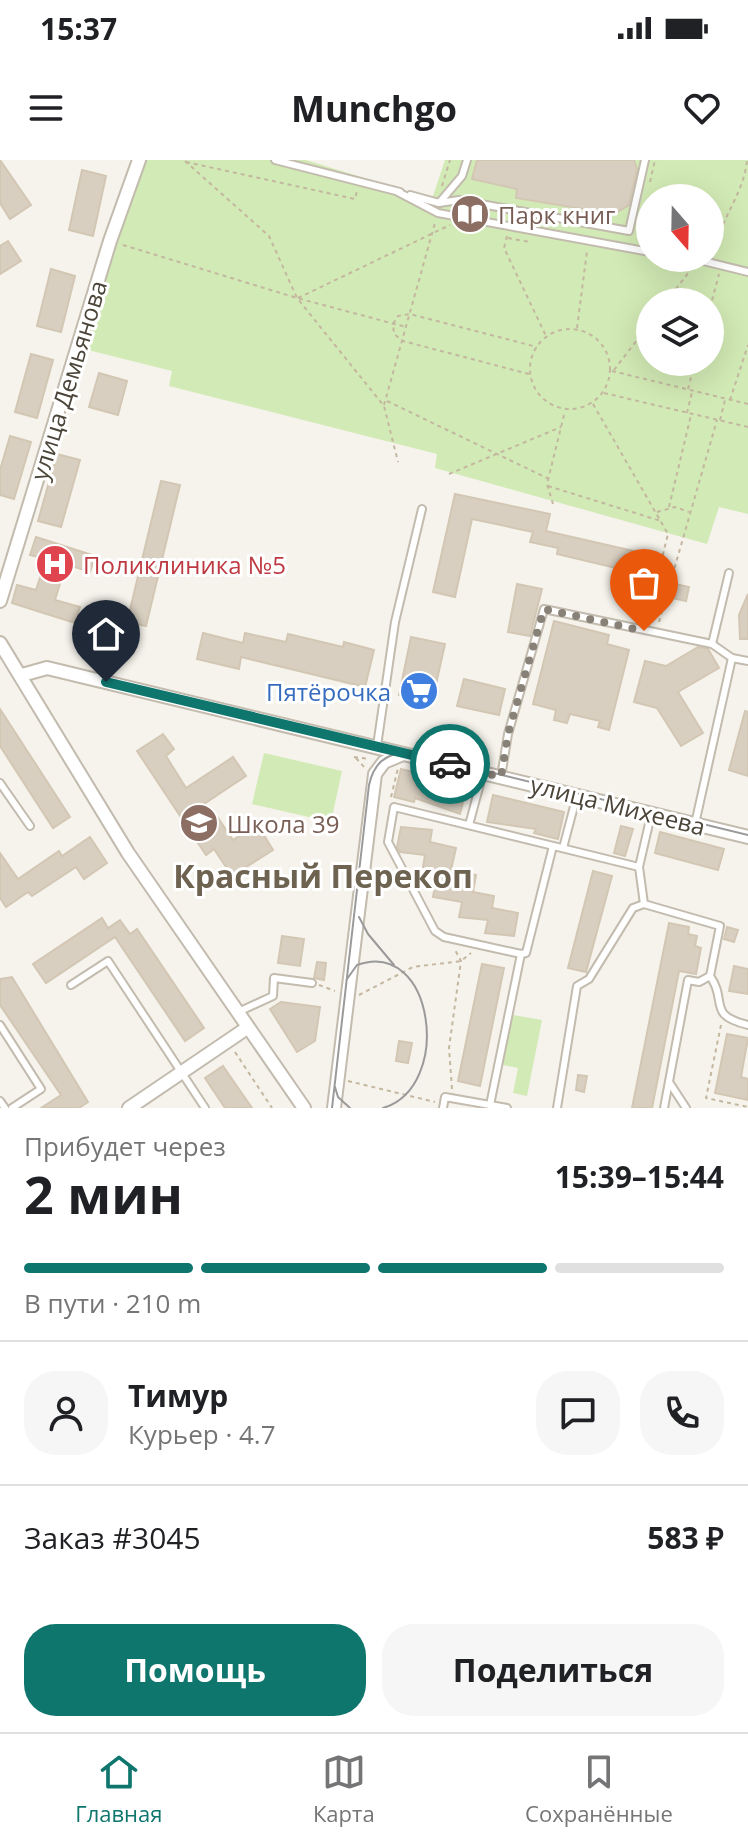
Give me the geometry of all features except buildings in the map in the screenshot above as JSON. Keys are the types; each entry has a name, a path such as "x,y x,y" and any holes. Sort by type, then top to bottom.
{"street":[{"name":"улица Демьянова","path":"0,601 110,241 139,160"},
{"path":"0,643 128,853 304,1108"},
{"name":"улица Михеева","path":"22,675 47,668 377,746 402,759 501,777 748,837"},
{"path":"334,1108 375,774 390,758 402,759"},
{"path":"129,1108 247,1028"}],"lane":[{"path":"275,160 438,202 459,200 629,231 645,160"},
{"path":"438,202 462,176 467,160"},
{"path":"398,192 438,213 636,250"},
{"path":"724,266 748,272"},
{"path":"377,746 395,622 422,509"},
{"path":"712,644 729,573"},
{"path":"501,777 508,734 544,609 712,644 732,658 748,661"},
{"path":"695,824 732,658"},
{"path":"469,825 483,773"},
{"path":"0,783 30,826"},
{"path":"563,848 577,795"},
{"path":"553,846 526,953 521,954 449,938 435,931 388,842 394,807 639,867"},
{"path":"644,904 639,867 652,814"},
{"path":"557,1108 577,986 589,979 633,908 644,904 720,926 710,976 717,986 716,1006 723,1016 748,1025"},
{"path":"490,1105 521,954"},
{"path":"71,985 108,961 205,1108"},
{"path":"664,1108 688,980 699,982 710,976"},
{"path":"236,1013 273,996 274,978 312,983"},
{"path":"0,1025 41,1089 12,1108"},
{"path":"669,1082 687,1108"},
{"path":"443,1106 445,1097 507,1108"},
{"path":"0,1101 5,1108"}],"path":[{"path":"438,202 450,160"},
{"path":"724,220 739,194 747,160"},
{"path":"360,182 355,199 185,161 269,236 297,298 384,406 398,462"},
{"path":"384,406 438,213"},
{"path":"297,298 462,218"},
{"path":"510,227 504,248 547,337"},
{"path":"507,238 530,242"},
{"path":"110,241 297,298 406,327"},
{"path":"577,330 589,242"},
{"path":"529,374 403,341 394,334 393,324 398,316 410,314 537,347"},
{"path":"612,371 600,343 577,330 566,329 547,337 537,347 529,374 541,398 565,409 592,403 602,393 612,371 636,341"},
{"path":"656,633 719,420 748,345"},
{"path":"612,371 748,404"},
{"path":"687,390 691,376"},
{"path":"669,507 692,391"},
{"path":"602,393 748,427"},
{"path":"386,400 549,479"},
{"path":"592,403 668,534 644,631"},
{"path":"553,504 548,486 565,409"},
{"path":"449,474 561,427"},
{"path":"548,486 661,521"},
{"path":"657,512 669,507 690,513"},
{"path":"354,757 371,774"},
{"path":"391,800 402,759"},
{"path":"449,938 461,961 449,1048 453,1098"},
{"path":"371,988 413,967 461,961 482,946"},
{"path":"723,1016 706,1098 748,1107"},
{"path":"228,1041 272,1108"},
{"path":"344,1080 443,1106"}],"green space":[{"path":"145,160 306,160 432,199 445,160 748,160 748,514 719,507 707,544 435,468 437,454 169,386 172,371 88,350 110,241"},
{"path":"264,753 342,771 331,822 252,804"},
{"path":"513,1015 542,1020 527,1096 513,1093 518,1068 503,1065"}],"tram line":[{"path":"332,1108 369,785 377,765 382,761 407,752 748,835"},
{"path":"359,917 368,934 394,965"},
{"path":"347,979 357,965 383,962 404,973 418,992 426,1018 426,1046 420,1073 405,1095 383,1108"},
{"path":"335,1087 338,1097 350,1108"}],"way so far":[{"path":"450,764 501,777 508,734 544,609 644,631"}],"place":[{"name":"Парк книг","path":"470,214"},
{"name":"Поликлиника №5","path":"55,564"},
{"name":"Пятёрочка","path":"419,691"},
{"name":"Школа 39","path":"199,823"}],"district":[{"name":"Красный Перекоп","path":"323,875"}],"route":[{"path":"106,682 450,764"}]}
